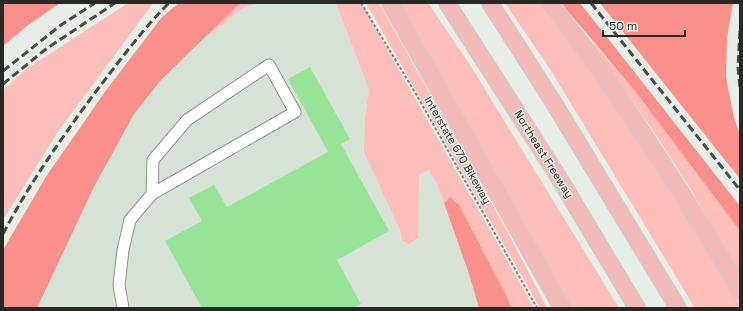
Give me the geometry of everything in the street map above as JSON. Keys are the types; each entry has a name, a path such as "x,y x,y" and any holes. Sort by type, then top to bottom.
{"highway":[{"path":"390,3 562,308"},
{"name":"Northeast Freeway","path":"448,3 556,173 637,308"},
{"path":"490,3 556,106 678,308"},
{"path":"552,3 636,122 701,222 740,290"}],"lane":[{"path":"123,308 119,285 123,250 130,220 152,194 295,112 269,65 186,120 153,160 152,194"}],"path":[{"name":"Interstate 670 Bikeway","path":"361,3 416,94 537,308"}],"shaded area":[{"path":"3,3 60,3 27,26 3,46"},
{"path":"128,3 153,3 57,133 3,220 3,90 28,68"},
{"path":"179,3 240,3 161,80 134,114 94,187 37,308 3,308 3,250 47,175 107,89 162,17"},
{"path":"240,3 259,3 245,7 198,43"},
{"path":"259,3 336,3 369,90 365,117 402,240 418,238 419,175 429,170 437,183 469,274 479,308 37,308 94,187 134,114 161,80 198,43 245,7"},
{"path":"336,3 361,3 534,308 511,308 508,299 450,197 444,203 437,183 429,170 419,175 418,238 409,244 402,240 399,228 364,152 365,117 369,90"},
{"path":"366,3 379,3 506,229 547,308 540,308"},
{"path":"396,3 428,3 470,65 619,308 568,308"},
{"path":"505,3 542,3 621,113 646,151 717,266 740,305 740,308 695,308 550,69"},
{"path":"561,3 580,3 740,206 740,231 635,91"},
{"path":"600,3 733,3 727,38 726,77 734,118 740,135 740,179"},
{"path":"580,28 635,91 740,231 740,276 690,188 654,132"},
{"path":"450,197 459,205 508,299 511,308 479,308 469,274 444,203"}],"building":[{"path":"310,67 350,139 341,144 389,231 337,260 361,304 353,308 202,308 165,241 202,221 189,198 214,185 227,207 328,152 288,79"}],"railway":[{"path":"3,71 61,25 95,3"},
{"path":"3,84 46,49 115,3"},
{"path":"3,234 35,180 94,94 130,47 169,3"},
{"path":"591,3 740,190"},
{"path":"740,31 738,67 740,88"}]}
